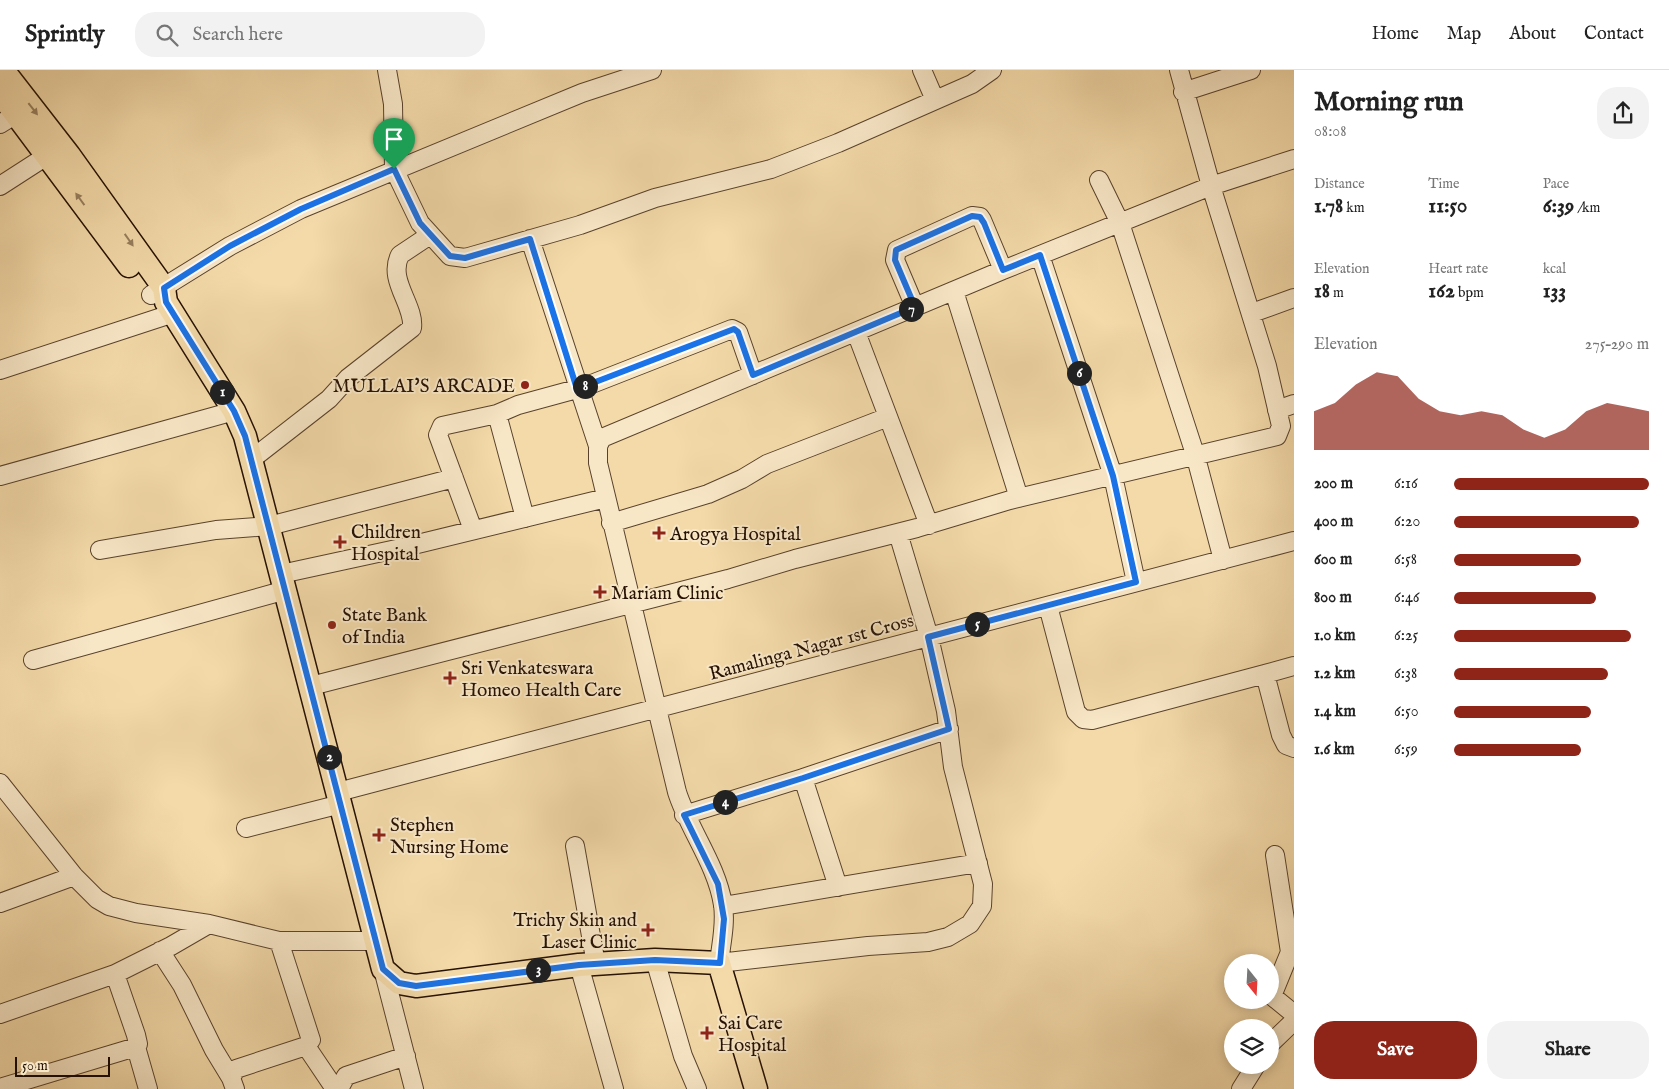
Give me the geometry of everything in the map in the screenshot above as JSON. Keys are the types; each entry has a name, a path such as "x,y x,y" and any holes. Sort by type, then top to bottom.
{"main road":[{"path":"5,86 8,119 48,155 164,300"},
{"path":"5,86 69,155 234,411 252,459 383,969 399,983 416,986 587,965 655,960 720,963 756,1089"}],"street":[{"path":"387,70 392,104 394,169 420,223 450,256 465,258 580,225 655,198 771,169 972,84 992,70"},
{"path":"0,370 164,300 230,246 301,209 394,169 582,94 652,70"},
{"path":"922,70 934,100"},
{"path":"311,686 631,604 898,533 1018,498 1113,476 1195,454 1273,439 1287,432 1281,426 1252,313 1211,186 1183,92 1179,70"},
{"path":"1183,92 1250,70"},
{"path":"0,186 48,155"},
{"path":"598,446 602,438 610,434 954,290 1211,186 1294,159"},
{"path":"1099,180 1120,223 1195,454 1222,560"},
{"path":"915,307 895,260 895,253 899,247 972,216 980,217 1003,270"},
{"path":"252,459 329,399 348,378 412,328 396,267 397,260 400,255 430,235"},
{"path":"530,239 577,389 598,446 598,463 611,524 684,815 718,884 723,906 720,963 868,946 928,942 948,937 970,924 982,906 983,884 954,767 949,729 928,637 898,533"},
{"path":"1040,255 1113,476 1136,582"},
{"path":"954,290 1018,498"},
{"path":"1252,313 1294,298"},
{"path":"473,530 438,434 442,426 497,414 518,405 577,389 734,329 738,332 753,375"},
{"path":"856,332 929,524"},
{"path":"1277,410 1294,404"},
{"path":"0,476 234,411"},
{"path":"497,414 525,518"},
{"path":"611,524 708,494 742,480 767,464 888,417"},
{"path":"100,550 216,530 269,526 454,478"},
{"path":"33,660 284,582 473,530 606,498"},
{"name":"Ramalinga Nagar 1st Cross","path":"246,828 340,798 658,708 1294,541"},
{"path":"1048,606 1076,712 1083,720 1092,720 1294,666"},
{"path":"1265,674 1281,735 1286,744 1294,748"},
{"path":"684,815 803,778 949,729"},
{"path":"803,778 838,887"},
{"path":"0,783 74,876 97,899 119,909 209,924 280,941 377,941"},
{"path":"575,846 587,965 614,1089"},
{"path":"1274,855 1290,952 1272,996 1294,1014"},
{"path":"723,906 978,863"},
{"path":"0,903 74,876"},
{"path":"0,1014 114,974 209,924"},
{"path":"233,1083 234,1072 241,1067 306,1046 310,1043 312,1037 280,941"},
{"path":"160,951 179,980 214,1050 233,1083"},
{"path":"655,960 683,1056 697,1089"},
{"path":"383,969 414,1089"},
{"path":"114,974 136,1035 138,1044 136,1048 148,1089"},
{"path":"1279,1035 1294,1021"},
{"path":"306,1046 337,1089 346,1076 406,1056"},
{"path":"0,1088 136,1048"},
{"path":"1241,1089 1250,1074"}],"place":[{"name":"MULLAI'S ARCADE","path":"525,385"},
{"name":"Arogya Hospital","path":"659,533"},
{"name":"Children Hospital","path":"340,542"},
{"name":"Mariam Clinic","path":"600,592"},
{"name":"State Bank of India","path":"332,625"},
{"name":"Sri Venkateswara Homeo Health Care","path":"450,678"},
{"name":"Stephen Nursing Home","path":"379,835"},
{"name":"Trichy Skin and Laser Clinic","path":"648,930"},
{"name":"Sai Care Hospital","path":"707,1033"}],"route":[{"path":"394,169 420,223 450,256 465,258 530,239 577,389 734,329 738,332 753,375 915,307 894,257 896,250 899,247 972,216 980,217 984,223 1003,270 1040,255 1113,476 1136,582 928,637 949,729 803,778 684,815 718,884 724,919 720,963 655,960 579,965 416,986 399,983 383,969 245,436 234,411 166,302 164,288 230,246 301,209 394,169"}]}
